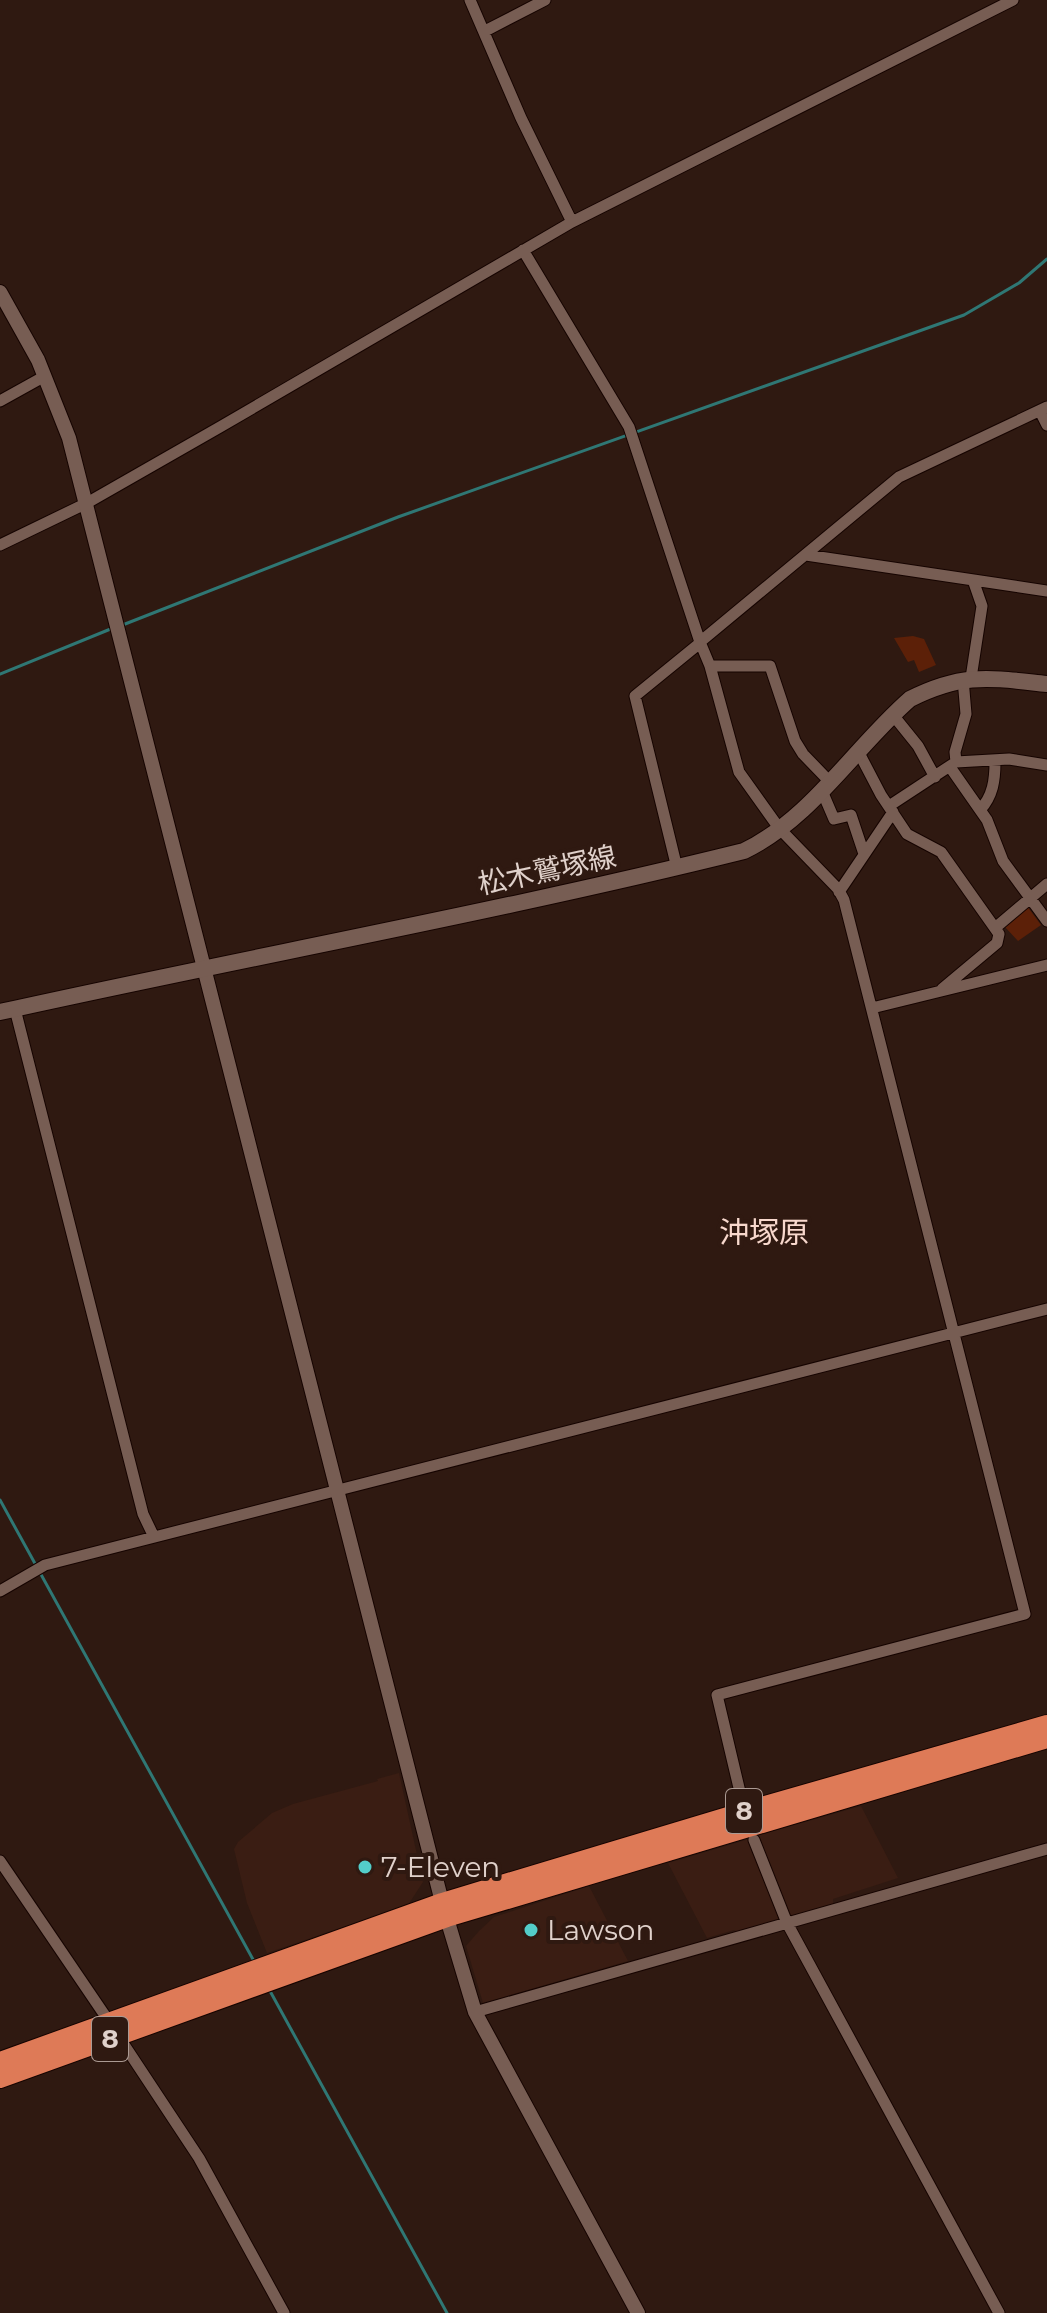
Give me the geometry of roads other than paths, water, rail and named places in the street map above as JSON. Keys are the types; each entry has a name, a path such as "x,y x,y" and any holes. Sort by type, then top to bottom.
{"highway":[{"name":"8","path":"0,2060 108,2020 218,1992 444,1910 734,1814 1047,1724"},
{"name":"8","path":"444,1910 1047,1739"},
{"name":"8","path":"0,2082 119,2037 218,1992"}],"main road":[{"name":"松木鷲塚線","path":"7,1010 516,904 744,851 762,842 826,787 910,699 967,679 1047,684"}],"street":[{"path":"470,0 521,118 572,222"},
{"path":"485,31 545,0"},
{"path":"0,545 87,503 572,222 1013,0"},
{"path":"523,250 629,427 710,666 739,772 779,828 839,892 848,911 1025,1614 717,1695 740,1792"},
{"path":"0,292 45,376 63,420 87,503 336,1490 444,1910 475,2012 638,2313"},
{"path":"0,401 45,376"},
{"path":"677,868 635,696 899,477 1044,409 1047,425"},
{"path":"806,555 1047,591"},
{"path":"973,580 982,606 967,679 966,714 953,764 987,820 1003,861 1047,921"},
{"path":"710,666 770,666 795,741 826,787 834,819 851,815 864,854"},
{"path":"893,715 918,746 935,777"},
{"path":"858,751 907,834 941,852 999,934 997,943 942,989"},
{"path":"839,892 891,809 953,764 1009,759 1047,765"},
{"path":"980,810 995,782 995,762"},
{"path":"995,928 1047,884"},
{"path":"872,1008 1047,965"},
{"path":"7,1010 143,1514 154,1537"},
{"path":"0,1591 45,1565 1047,1309"},
{"path":"754,1840 787,1923 999,2313"},
{"path":"475,2012 1047,1849"},
{"path":"0,1861 108,2020"},
{"path":"119,2037 199,2158 284,2313"}],"waterway":[{"path":"120,626 398,517 964,315 1019,283 1047,259"},
{"path":"0,674 113,628"},
{"path":"0,1500 255,1963"},
{"path":"270,1991 447,2313"}],"place":[{"name":"7-Eleven","path":"365,1867"},
{"name":"Lawson","path":"531,1930"}],"district":[{"name":"沖塚原","path":"764,1233"}]}
